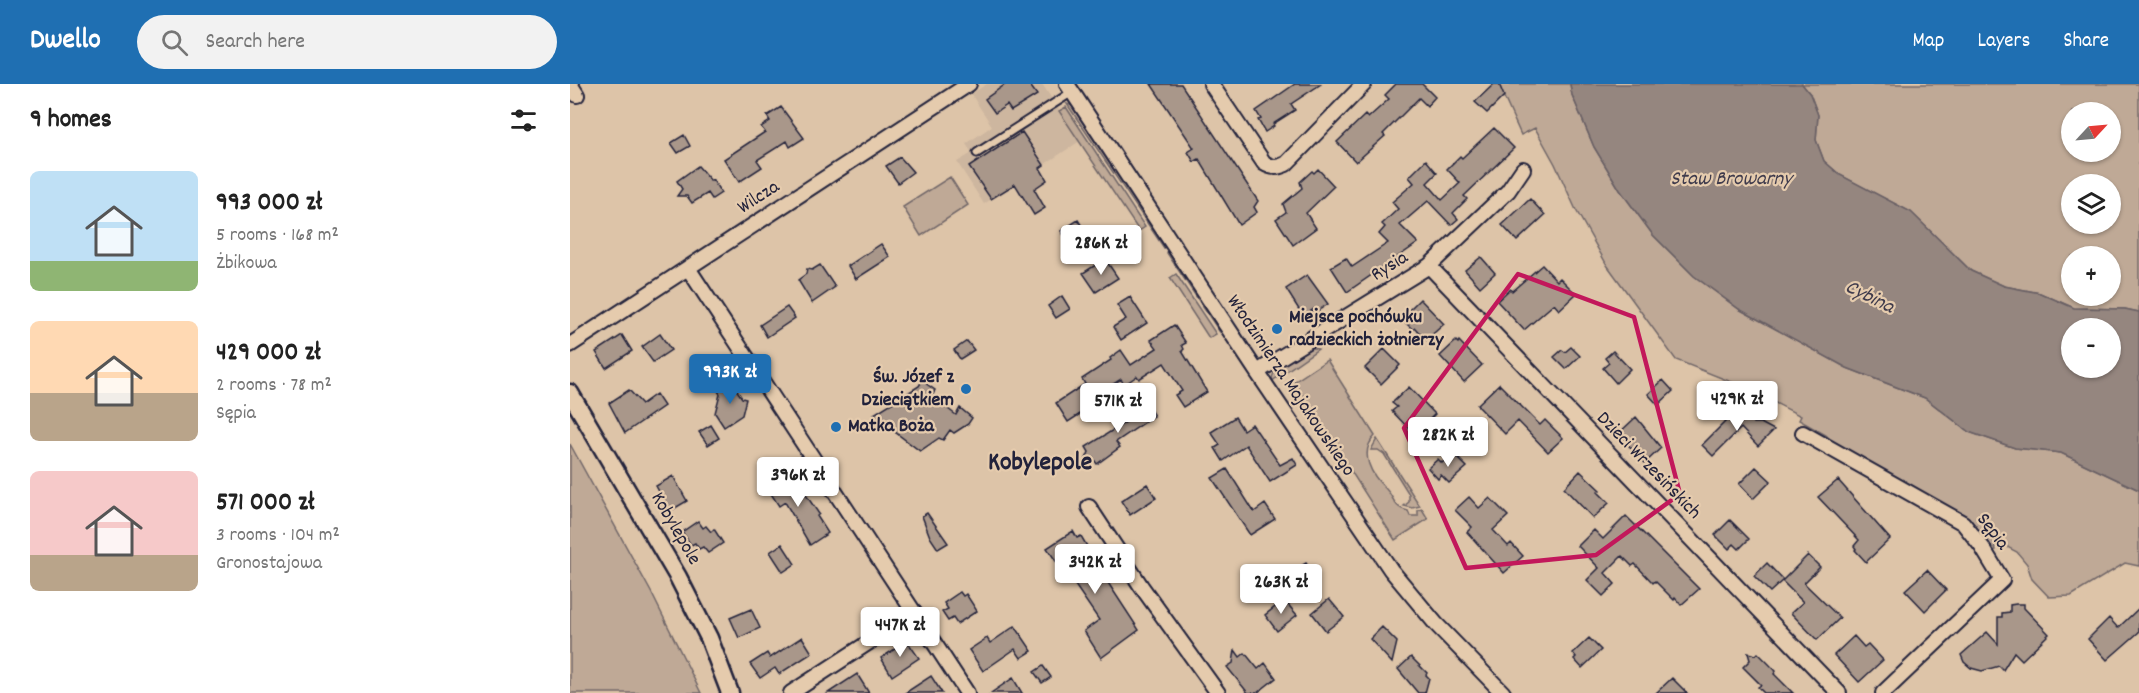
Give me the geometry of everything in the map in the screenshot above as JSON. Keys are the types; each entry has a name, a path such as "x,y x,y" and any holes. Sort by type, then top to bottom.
{"street":[{"name":"Wilcza","path":"570,345 969,84"},
{"path":"1211,84 1264,163 1278,168 1286,164 1364,84"},
{"name":"Włodzimierza Majakowskiego","path":"1069,88 1391,570 1436,624 1503,693"},
{"name":"Rysia","path":"1257,372 1429,266 1508,191 1523,169"},
{"name":"Dzieci Wrzesińskich","path":"1429,266 1839,693"},
{"path":"688,268 967,693"},
{"name":"Kobylepole","path":"570,393 678,577 712,646 730,693"},
{"name":"Sępia","path":"1803,433 1963,523 1982,547 2002,580 1883,693"},
{"path":"1089,507 1141,586 1218,693"},
{"path":"791,693 809,688 914,613"}],"lane":[{"path":"977,153 1069,88"}],"highlighted area":[{"path":"1518,274 1634,317 1680,494 1596,555 1466,568 1404,428"}],"shaded area":[{"path":"987,84 1042,84 1080,141 984,204 957,162 972,153 966,144 992,126 971,94"},
{"path":"1498,84 1570,84 1572,95 1594,147 1620,190 1653,235 1694,276 1739,309 1847,368 1925,398 1969,432 2015,448 2061,453 2139,490 2139,566 2125,563 2071,596 2049,597 2032,579 2027,564 2017,552 1997,537 1993,541 1996,550 1992,551 1987,540 1971,523 1840,449 1826,435 1799,420 1801,416 1744,387 1676,360 1607,265 1576,210 1535,128 1521,135"},
{"path":"1802,84 2139,84 2139,312 2069,306 2121,306 2121,246 2061,246 2061,302 2040,293 2004,286 1971,271 1911,212 1840,175 1824,161 1816,140 1818,115 1810,94"},
{"path":"1067,104 1074,106 1167,246 1164,248"},
{"path":"1066,107 1145,227 1139,231 1059,111"},
{"path":"950,177 968,205 921,236 903,207"},
{"path":"1170,251 1219,326 1219,331 1167,253"},
{"path":"1176,274 1216,334 1209,338 1170,278"},
{"path":"1309,347 1318,349 1272,381 1280,365"},
{"path":"1327,360 1375,436 1370,443 1367,457 1376,478 1389,492 1396,505 1408,511 1410,516 1418,516 1418,510 1422,509 1428,519 1395,540 1294,382"},
{"path":"1377,439 1420,506 1412,508 1404,506 1409,502 1409,494 1384,454 1378,450 1371,450"},
{"path":"570,444 651,592 701,693 570,693"}],"water":[{"name":"Staw Browarny","path":"1570,84 1802,84 1810,94 1818,115 1816,140 1824,161 1840,175 1911,212 1971,271 2004,286 2040,293 2061,302 2061,306 2125,309 2139,312 2139,490 2061,453 2015,448 1969,432 1925,398 1847,368 1739,309 1694,276 1653,235 1620,190 1594,147 1572,95"}],"building":[{"path":"1006,84 1029,84 1037,95 1011,111 1007,105 995,113 985,99"},
{"path":"1151,84 1181,84 1258,201 1254,207 1257,212 1239,225 1199,159 1194,162 1188,152 1194,148"},
{"path":"1295,84 1321,84 1291,104 1295,110 1265,132 1256,111"},
{"path":"1396,84 1422,84 1435,97 1427,106 1419,98 1383,134 1385,136 1356,162 1337,142 1365,115 1368,118 1389,99 1385,95"},
{"path":"1494,84 1499,84 1504,96 1487,113 1475,102"},
{"path":"781,107 804,138 790,147 787,141 757,160 762,167 739,182 724,159 765,132 761,127 770,121 767,116"},
{"path":"1494,128 1514,148 1464,196 1467,199 1453,213 1458,219 1451,225 1428,201 1400,225 1418,243 1347,292 1331,267 1346,258 1352,267 1388,243 1379,234 1385,227 1382,224 1398,209 1392,202 1414,183 1409,177 1426,160 1437,173 1427,183 1442,200 1460,183 1447,169"},
{"path":"1022,132 1044,165 1040,168 1047,180 1034,189 1045,208 1034,215 1015,184 991,199 969,167"},
{"path":"684,135 690,146 678,153 671,143"},
{"path":"900,157 913,172 898,183 886,166"},
{"path":"698,166 711,181 713,180 721,193 712,199 708,193 692,203 687,196 677,196 682,189 677,181"},
{"path":"1318,169 1334,186 1306,213 1316,228 1293,245 1276,219 1286,212 1283,204 1302,188 1300,182 1312,171 1314,173"},
{"path":"1530,199 1545,215 1517,241 1502,225"},
{"path":"1078,220 1091,240 1075,251 1061,231"},
{"path":"881,244 890,257 856,279 848,266"},
{"path":"1481,257 1495,273 1480,287 1465,270"},
{"path":"1105,259 1118,278 1096,292 1083,273"},
{"path":"820,265 835,287 812,303 798,280 806,274 807,269 812,270"},
{"path":"1542,265 1557,281 1560,278 1576,294 1559,310 1554,304 1524,330 1497,301"},
{"path":"1307,275 1328,304 1316,312 1314,309 1303,316 1286,289"},
{"path":"1062,296 1070,309 1056,318 1048,306"},
{"path":"1130,297 1147,323 1121,340 1113,327 1126,319 1117,305"},
{"path":"1420,299 1444,324 1426,340 1401,318"},
{"path":"787,307 795,318 767,337 760,325"},
{"path":"1174,325 1186,343 1182,345 1184,349 1182,351 1207,392 1183,407 1175,395 1182,391 1164,363 1139,379 1137,376 1124,385 1121,379 1084,403 1088,409 1068,422 1056,403 1085,384 1082,379 1111,360 1110,358 1121,350 1131,365 1157,348 1151,340"},
{"path":"660,334 671,350 653,362 642,347"},
{"path":"622,335 632,351 606,368 596,352"},
{"path":"967,341 974,350 960,359 954,350"},
{"path":"1456,341 1458,343 1459,341 1482,365 1464,382 1440,356"},
{"path":"1571,347 1580,356 1566,369 1554,357 1562,350 1565,352"},
{"path":"1384,349 1400,365 1381,384 1365,368"},
{"path":"1613,351 1630,369 1616,383 1603,368 1609,363 1605,358"},
{"path":"1663,380 1673,391 1658,405 1648,394"},
{"path":"922,381 935,390 932,397 956,415 960,408 972,418 968,424 954,433 950,430 943,440 939,438 920,451 874,414 919,386"},
{"path":"730,383 742,398 746,399 742,415 724,427 715,413 720,394 718,391"},
{"path":"1499,384 1499,387 1500,385 1540,425 1545,420 1563,438 1548,452 1518,421 1505,434 1477,405"},
{"path":"1409,387 1435,414 1419,430 1415,426 1410,430 1392,411 1397,407 1392,403"},
{"path":"629,390 642,404 656,394 664,406 625,433 609,403"},
{"path":"1146,403 1154,416 1116,442 1120,447 1097,464 1093,458 1086,459 1089,452 1086,447 1126,422 1124,418"},
{"path":"1736,411 1753,423 1761,423 1774,430 1758,446 1741,428 1713,456 1702,445"},
{"path":"1235,417 1243,430 1252,424 1280,465 1293,458 1297,465 1270,482 1246,445 1223,461 1215,448 1220,445 1211,432"},
{"path":"1636,417 1661,448 1645,463 1618,434"},
{"path":"711,425 719,438 708,445 699,432"},
{"path":"1453,453 1467,467 1449,483 1441,475 1438,479 1428,468 1438,459 1442,463"},
{"path":"1756,467 1771,481 1753,499 1739,484"},
{"path":"1227,469 1254,512 1265,504 1275,519 1250,535 1212,478"},
{"path":"1580,471 1600,490 1598,492 1609,503 1593,518 1564,488"},
{"path":"782,475 791,488 798,483 819,514 817,516 828,533 810,545 785,502 779,506 766,486 771,483 772,477 778,478"},
{"path":"673,476 687,501 670,511 656,486"},
{"path":"1838,480 1890,539 1866,562 1855,550 1854,546 1859,540 1818,497"},
{"path":"1147,484 1156,498 1130,515 1121,501"},
{"path":"1469,497 1479,508 1490,498 1508,516 1493,530 1508,546 1511,543 1523,556 1504,573 1467,532 1472,527 1455,510"},
{"path":"927,513 948,543 938,549 930,537 922,516"},
{"path":"1626,516 1699,589 1681,605 1655,581 1653,583 1635,564 1632,566 1622,556 1605,573 1615,584 1603,596 1587,580 1599,568 1578,546 1594,530 1603,539"},
{"path":"1730,520 1749,539 1739,549 1734,544 1729,549 1715,535"},
{"path":"698,521 703,528 706,526 711,532 714,529 723,543 708,553 703,547 699,549 695,543 691,545 682,532"},
{"path":"1073,531 1077,538 1081,536 1088,548 1086,549 1139,630 1101,658 1084,631 1099,620 1047,548"},
{"path":"782,544 795,564 783,572 770,552"},
{"path":"1808,555 1820,567 1804,583 1840,618 1817,640 1791,613 1803,602 1782,581"},
{"path":"1306,563 1317,581 1305,588 1294,570"},
{"path":"1767,563 1783,580 1770,592 1754,576"},
{"path":"1927,570 1946,590 1925,611 1905,590"},
{"path":"960,592 963,596 966,594 977,611 957,624 953,618 948,621 942,612 948,609 944,603"},
{"path":"1329,599 1344,617 1326,631 1312,613"},
{"path":"1284,600 1297,615 1277,631 1265,615"},
{"path":"2024,604 2024,608 2049,634 2022,660 2014,652 2003,670 1999,666 1982,671 1971,668 1964,662 1961,655 1987,632 1998,644 1998,617 2002,617 2002,613 2010,612 2010,605"},
{"path":"2139,608 2139,632 2107,660 2088,639 2109,618 2118,628"},
{"path":"751,609 760,628 739,638 730,618"},
{"path":"1015,626 1032,651 1021,658 1015,649 983,671 969,650 987,638 990,643"},
{"path":"1382,627 1397,642 1392,663 1370,639"},
{"path":"1854,636 1864,647 1868,644 1883,660 1859,682 1834,655"},
{"path":"802,637 812,653 779,674 775,668 760,678 750,664 767,653 770,658"},
{"path":"1589,638 1601,650 1582,668 1574,659 1576,657 1573,653"},
{"path":"907,641 919,658 892,676 881,658"},
{"path":"1235,650 1240,657 1245,653 1258,669 1265,663 1276,678 1257,693 1248,693 1227,667 1233,663"},
{"path":"1748,653 1756,655 1758,653 1793,693 1764,693 1758,687 1761,685 1743,667 1750,660"},
{"path":"1411,657 1429,678 1425,693 1418,693 1398,669"},
{"path":"1043,666 1051,677 1042,683 1034,672"},
{"path":"857,674 869,693 828,693"},
{"path":"931,676 942,693 905,693"},
{"path":"1013,678 1022,693 991,693"},
{"path":"1672,678 1687,693 1656,693"}],"place":[{"name":"Miejsce pochówku radzieckich żołnierzy","path":"1277,329"},
{"name":"Św. Józef z Dzieciątkiem","path":"966,389"},
{"name":"Matka Boża","path":"836,427"}],"district":[{"name":"Kobylepole","path":"1040,463"}],"water label":[{"name":"Cybina","path":"1869,298"}]}
